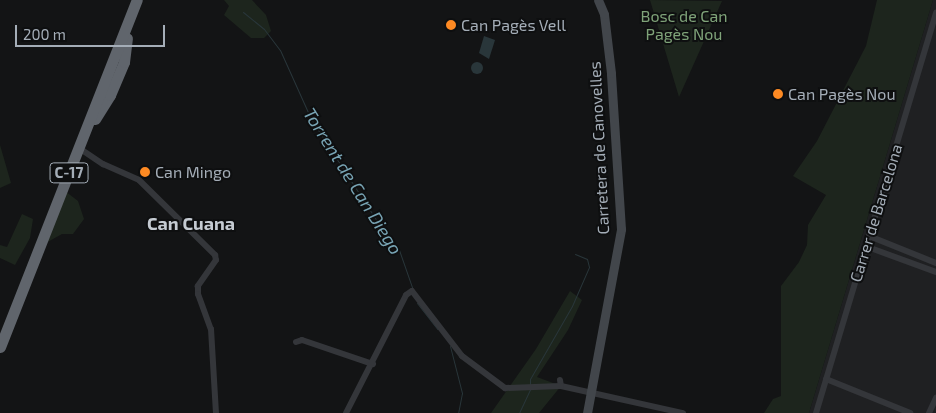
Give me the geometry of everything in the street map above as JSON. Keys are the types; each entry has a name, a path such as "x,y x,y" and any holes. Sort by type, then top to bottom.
{"highway":[{"name":"C-17","path":"0,330 131,0"},
{"name":"C-17","path":"0,347 88,125 99,115 124,62 128,39 124,34 138,0"}],"street":[{"name":"Carretera de Canovelles","path":"587,413 621,229 610,73 604,14 598,0"},
{"name":"Carrer de Barcelona","path":"816,413 936,13"},
{"path":"79,148 103,164 139,180 215,255 216,260 198,286 198,294 211,329 216,413"},
{"path":"869,236 936,263"},
{"path":"865,246 936,272"},
{"path":"346,413 373,364 406,296 412,291 462,356 505,388 560,383 590,392 683,413"},
{"path":"296,342 302,340 373,364"},
{"path":"826,379 910,413"},
{"path":"929,413 936,398"}],"shaded area":[{"path":"933,0 936,0 936,413 809,413"},
{"path":"484,36 495,40 489,59 479,53"},
{"path":"477,62 483,68 477,74 471,68"}],"green space":[{"path":"224,0 252,0 266,15 271,31 264,38 251,38 224,15 229,6"},
{"name":"Bosc de Can Pagès Nou","path":"650,0 722,1 679,97"},
{"path":"877,0 933,0 809,413 764,413 773,399 781,396 781,286 799,262 807,245 808,225 826,195 793,176 817,141 866,46"},
{"path":"0,145 11,183 0,188"},
{"path":"65,191 78,201 84,219 73,234 62,234 44,244"},
{"path":"22,214 33,219 30,238 15,265 0,258 0,245 7,247"},
{"path":"570,291 582,300 568,330 537,377 561,386 539,413 491,413 536,349"}],"waterway":[{"name":"Torrent de Can Diego","path":"243,12 264,29 280,50 311,119 379,224 398,247 413,290"},
{"path":"530,385 530,379 572,306 589,267 587,259 575,254"},
{"name":"Torrent de Can Diego","path":"417,303 437,329"},
{"name":"Torrent de Can Diego","path":"450,346 462,393 458,413"},
{"path":"519,413 530,389"}],"place":[{"name":"Can Pagès Vell","path":"451,25"},
{"name":"Can Pagès Nou","path":"778,94"},
{"name":"Can Mingo","path":"145,172"}],"district":[{"name":"Can Cuana","path":"191,223"}]}
